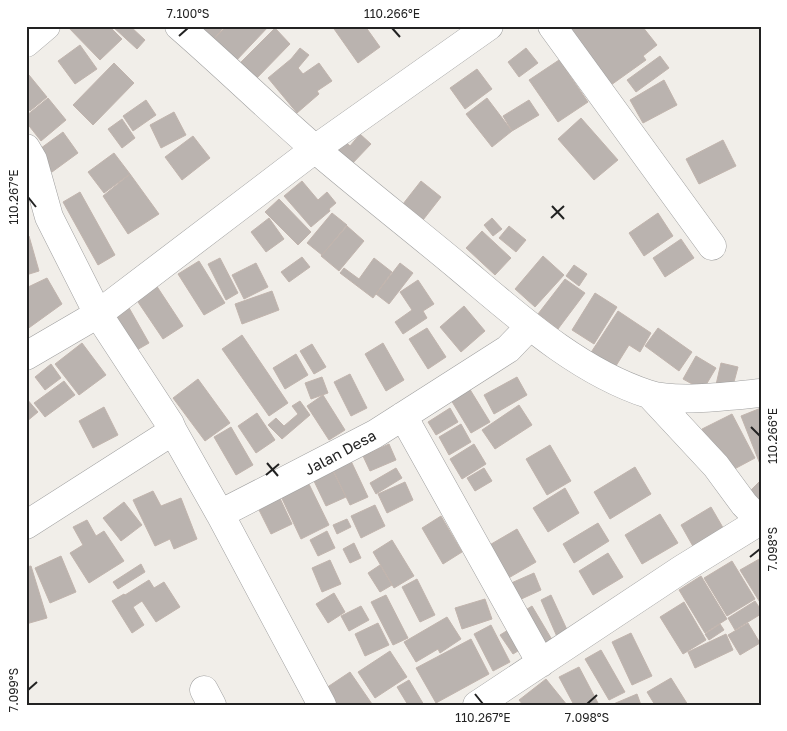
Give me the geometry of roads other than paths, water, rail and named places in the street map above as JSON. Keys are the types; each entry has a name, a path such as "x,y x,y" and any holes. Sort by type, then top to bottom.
{"street":[{"path":"26,44 46,26"},
{"path":"179,26 315,148 530,326 578,360 615,382 650,395 667,398 686,398 761,393"},
{"path":"26,356 98,314 315,148 488,26"},
{"path":"552,26 712,246"},
{"path":"26,148 33,160 49,217 98,314 170,424 322,705"},
{"name":"Jalan Desa","path":"220,514 375,434 508,349 530,326"},
{"path":"477,705 682,569 760,522 716,466 650,395"},
{"path":"403,416 541,662"},
{"path":"26,525 173,431"}]}
